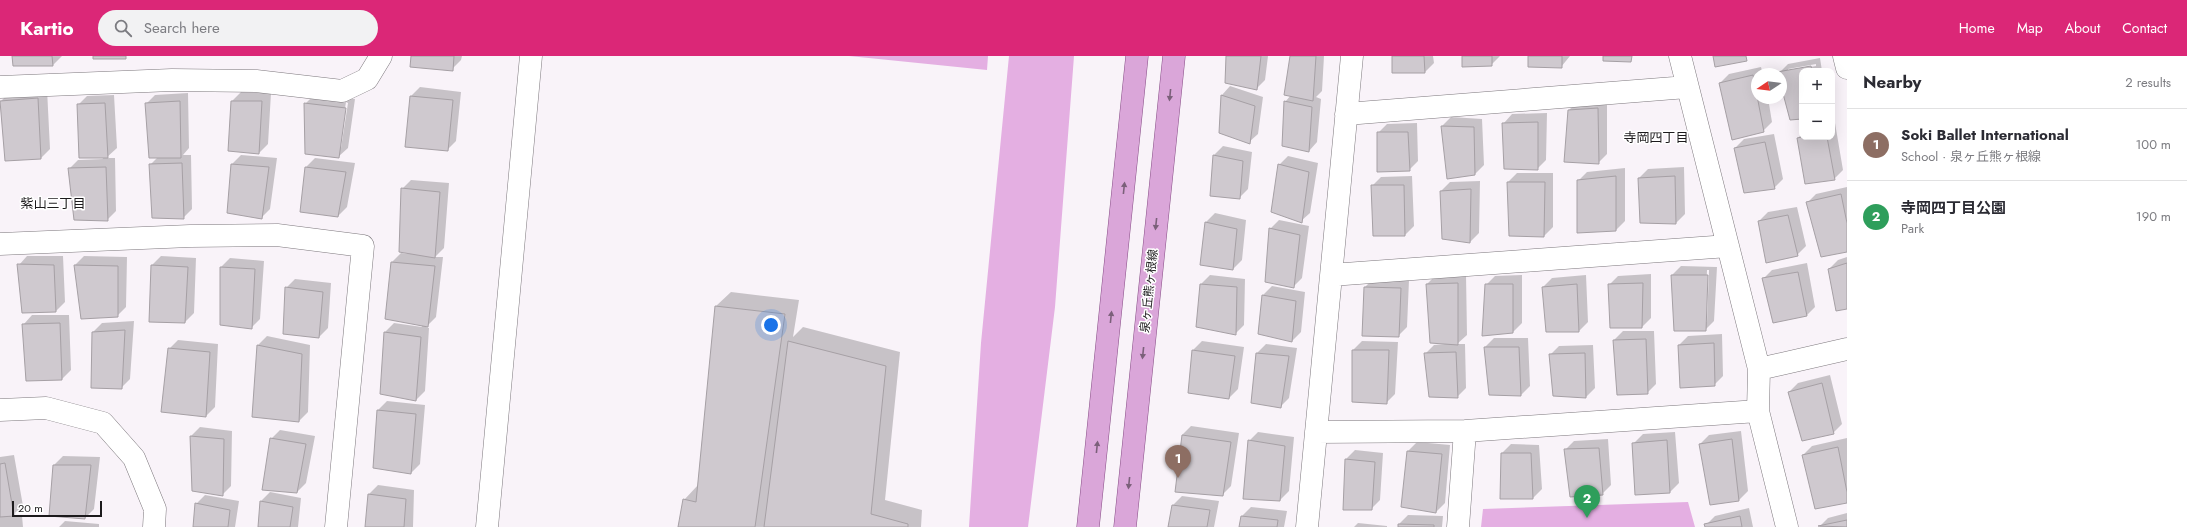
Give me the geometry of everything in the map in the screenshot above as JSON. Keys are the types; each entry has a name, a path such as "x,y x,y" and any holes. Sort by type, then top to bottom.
{"main road":[{"path":"1088,527 1137,56"},
{"name":"泉ヶ丘熊ヶ根線","path":"1125,527 1174,56"}],"street":[{"path":"0,87 172,80 248,80 342,91 367,79 381,56"},
{"path":"487,527 531,56"},
{"path":"1308,527 1352,56"},
{"path":"1680,56 1758,369 1758,412 1787,527"},
{"path":"1844,56 1847,68"},
{"path":"1346,114 1687,87"},
{"path":"0,244 190,236 276,236 363,246 336,527"},
{"path":"1331,275 1728,246"},
{"path":"1758,369 1847,349"},
{"path":"0,410 46,408 103,423 134,458 155,510 154,527"},
{"path":"1316,432 1465,432 1758,412"},
{"path":"1458,527 1465,432"}],"shaded area":[{"path":"849,56 988,56 987,70"},
{"path":"1009,56 1074,56 1055,307 1028,527 969,527 981,343"},
{"path":"1688,502 1695,527 1481,527 1483,509"}],"building":[{"path":"12,56 52,56 53,66 13,66"},
{"path":"93,56 126,56 126,59 93,59"},
{"path":"411,56 454,56 453,71 410,67"},
{"path":"1226,56 1261,56 1257,90 1225,83"},
{"path":"1290,56 1316,56 1313,101 1284,95"},
{"path":"1392,56 1424,56 1425,73 1392,73"},
{"path":"1462,56 1492,56 1492,66 1462,67"},
{"path":"1528,56 1562,56 1562,68 1528,67"},
{"path":"1603,56 1632,56 1631,62 1603,61"},
{"path":"1713,56 1746,56 1747,61 1715,67"},
{"path":"1811,66 1811,68 1800,68"},
{"path":"1799,68 1799,119 1790,120 1786,104 1787,104 1787,70"},
{"path":"1751,75 1751,104 1759,104 1764,132 1732,140 1719,83"},
{"path":"1221,95 1255,106 1250,144 1219,133"},
{"path":"410,96 453,100 448,151 405,147"},
{"path":"38,98 41,159 5,161 0,101"},
{"path":"180,101 181,158 149,158 145,103"},
{"path":"231,101 262,101 259,154 228,151"},
{"path":"1284,101 1312,107 1309,152 1282,146"},
{"path":"105,103 108,158 79,158 77,104"},
{"path":"304,103 346,108 339,158 305,154"},
{"path":"1598,108 1599,164 1564,162 1568,110"},
{"path":"1538,122 1538,170 1504,169 1502,123"},
{"path":"1441,126 1474,127 1475,175 1447,179"},
{"path":"1377,132 1408,132 1410,171 1377,172"},
{"path":"1797,138 1799,138 1799,140 1828,140 1835,180 1805,184"},
{"path":"1765,142 1775,189 1744,193 1734,148"},
{"path":"1213,155 1243,161 1240,199 1210,196"},
{"path":"182,163 184,219 152,218 149,164"},
{"path":"231,164 269,167 262,219 227,213"},
{"path":"1278,164 1309,172 1302,223 1271,212"},
{"path":"106,167 108,221 74,220 68,168"},
{"path":"305,167 346,172 338,217 300,212"},
{"path":"1616,176 1616,231 1577,233 1577,180"},
{"path":"1675,176 1676,224 1640,223 1638,178"},
{"path":"1507,182 1545,182 1544,237 1509,236"},
{"path":"1371,185 1404,185 1405,236 1373,236"},
{"path":"401,188 440,192 435,258 399,252"},
{"path":"1471,189 1470,243 1442,239 1440,191"},
{"path":"1841,194 1847,223 1847,252 1821,257 1806,202"},
{"path":"1788,215 1798,256 1766,263 1758,221"},
{"path":"1205,222 1237,229 1233,270 1200,265"},
{"path":"1269,228 1300,235 1294,288 1265,282"},
{"path":"391,262 435,266 428,327 385,319"},
{"path":"1847,263 1847,309 1836,311 1828,269"},
{"path":"17,264 54,265 56,312 22,313"},
{"path":"74,265 118,266 118,317 81,319"},
{"path":"151,265 188,267 185,323 149,322"},
{"path":"220,267 255,269 252,329 220,325"},
{"path":"1798,272 1807,316 1773,323 1762,278"},
{"path":"1671,275 1708,275 1706,331 1674,331"},
{"path":"1458,283 1458,345 1430,343 1426,284"},
{"path":"1643,283 1642,328 1610,328 1608,284"},
{"path":"1200,284 1237,287 1236,335 1196,327"},
{"path":"1485,284 1513,284 1513,333 1482,336"},
{"path":"1577,284 1579,332 1546,332 1542,287"},
{"path":"285,287 323,292 319,338 283,334"},
{"path":"1364,287 1401,288 1399,337 1362,336"},
{"path":"1262,295 1296,301 1292,342 1258,334"},
{"path":"715,306 785,314 755,527 678,527 683,499 696,502"},
{"path":"60,323 62,380 26,381 22,324"},
{"path":"125,330 122,389 91,388 92,332"},
{"path":"384,332 421,337 416,401 380,394"},
{"path":"1646,339 1648,394 1617,395 1613,340"},
{"path":"788,341 886,366 871,514 908,524 908,527 764,527"},
{"path":"1714,343 1715,386 1680,388 1678,345"},
{"path":"257,345 302,354 299,422 252,417"},
{"path":"1484,347 1519,347 1521,396 1489,395"},
{"path":"168,348 210,352 206,417 161,412"},
{"path":"1192,350 1235,356 1229,399 1188,393"},
{"path":"1352,350 1389,350 1387,404 1352,402"},
{"path":"1456,352 1458,398 1429,397 1424,353"},
{"path":"1256,353 1289,356 1281,408 1251,403"},
{"path":"1585,353 1586,398 1553,396 1549,354"},
{"path":"1822,383 1834,434 1802,441 1788,392"},
{"path":"377,410 416,414 411,474 373,468"},
{"path":"1182,435 1231,442 1223,496 1175,492"},
{"path":"190,436 224,439 223,496 192,491"},
{"path":"270,438 306,444 297,493 262,490"},
{"path":"1732,439 1739,501 1710,505 1699,444"},
{"path":"1248,440 1285,446 1280,501 1243,499"},
{"path":"1667,440 1670,493 1635,495 1632,443"},
{"path":"1838,447 1847,492 1847,503 1815,509 1802,455"},
{"path":"1599,448 1603,495 1570,497 1564,449"},
{"path":"1407,451 1442,454 1436,513 1401,507"},
{"path":"1501,453 1531,453 1533,499 1500,499"},
{"path":"1345,459 1375,462 1372,510 1343,510"},
{"path":"5,463 14,516 0,517 0,464"},
{"path":"53,465 91,465 85,519 49,516"},
{"path":"368,494 406,499 404,527 365,527"},
{"path":"260,501 293,507 290,527 258,527"},
{"path":"195,503 230,510 228,527 193,527"},
{"path":"1172,505 1210,510 1207,527 1168,527"},
{"path":"1241,516 1278,520 1277,527 1239,527"},
{"path":"1740,516 1742,527 1705,527 1704,524"},
{"path":"1847,520 1847,527 1818,526"},
{"path":"1398,524 1434,525 1434,527 1398,527"}],"place":[{"name":"Soki Ballet International","path":"1178,478"},
{"name":"寺岡四丁目公園","path":"1587,518"}],"district":[{"name":"寺岡四丁目","path":"1656,137"},
{"name":"紫山三丁目","path":"53,203"}]}
